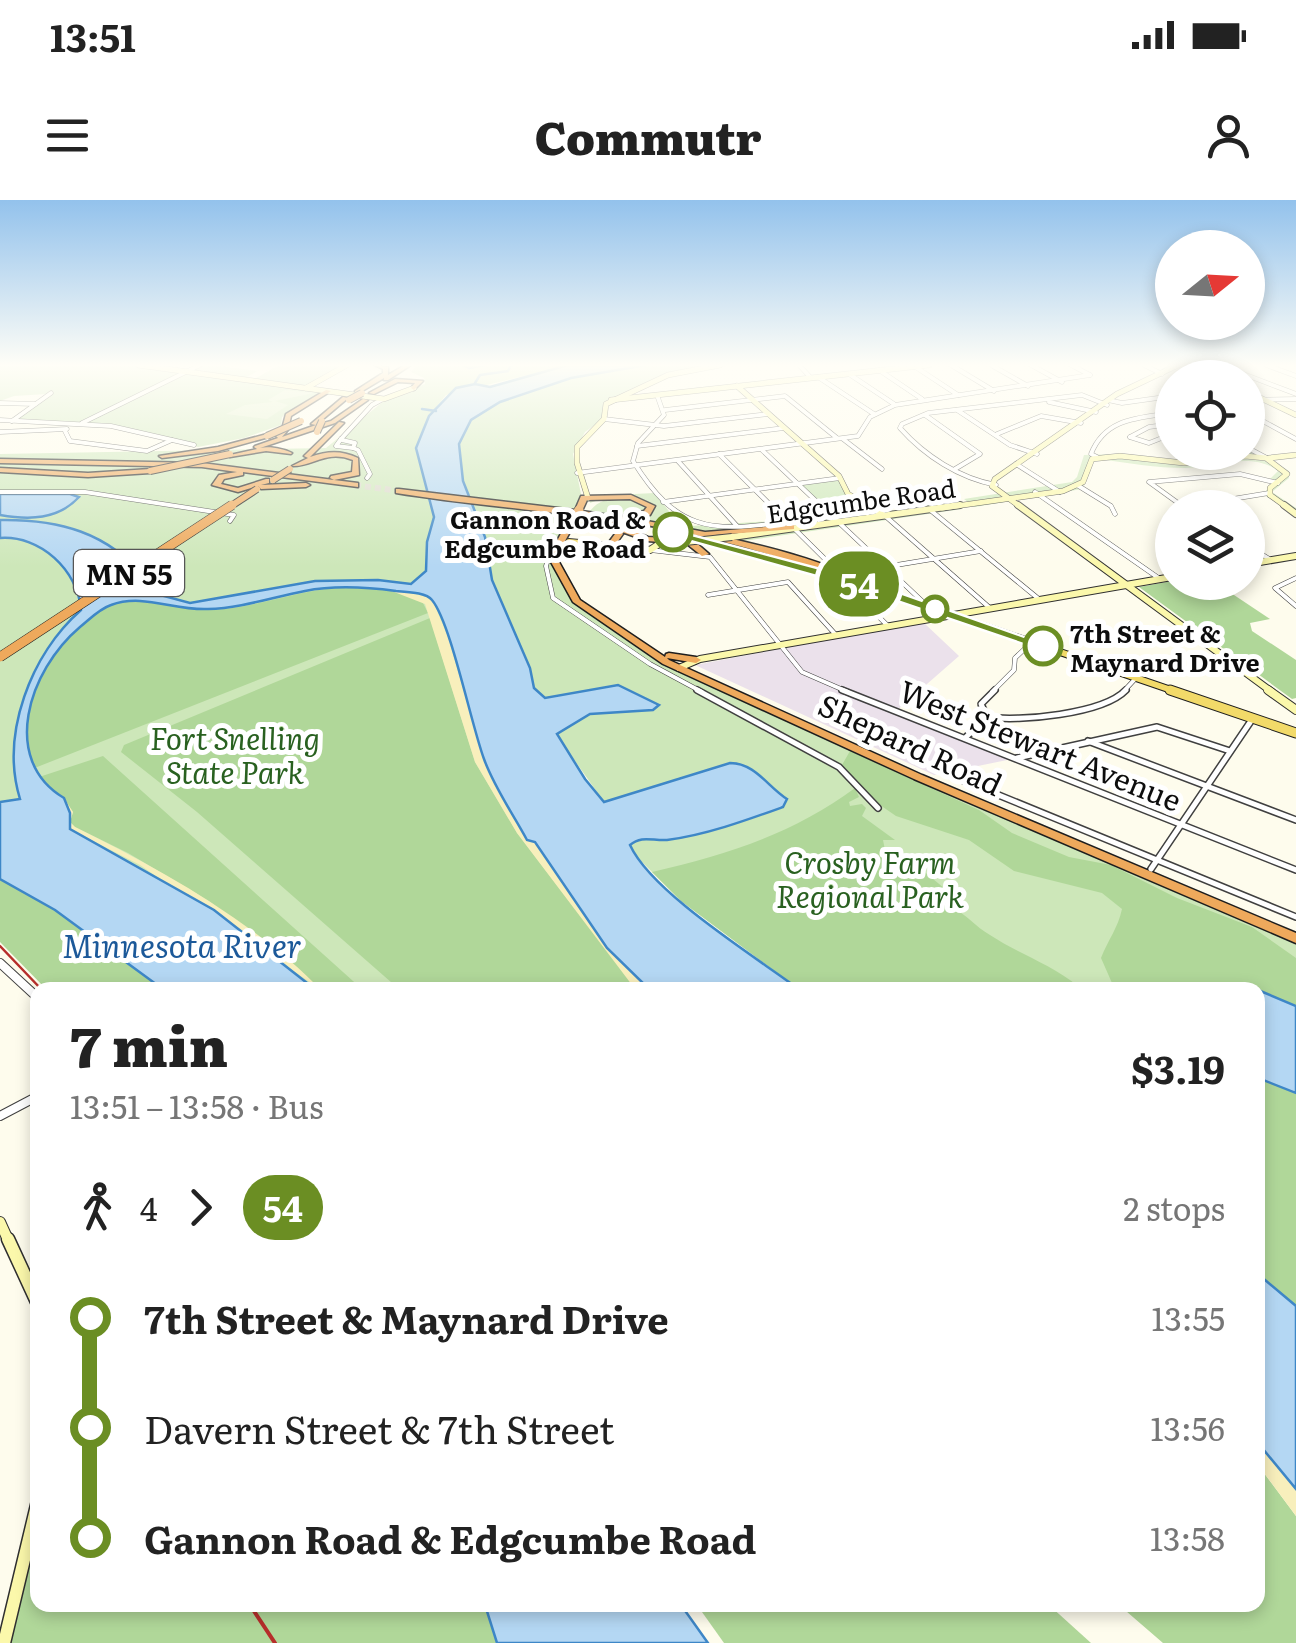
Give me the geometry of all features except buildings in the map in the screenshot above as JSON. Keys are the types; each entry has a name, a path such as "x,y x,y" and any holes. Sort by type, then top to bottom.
{"highway":[{"path":"0,463 153,457 218,449 275,432"},
{"path":"232,456 281,432"},
{"path":"0,463 232,456 304,432"},
{"name":"MN 55","path":"290,467 312,432"},
{"name":"MN 55","path":"0,655 307,456 313,432"},
{"path":"307,456 328,432"},
{"path":"0,463 82,475 150,470 270,449 288,454 290,467 334,454 348,454 357,461 358,469 350,476 320,478"},
{"path":"256,468 247,462 255,455 288,454"},
{"path":"232,456 256,468 354,486"},
{"path":"87,462 219,466 354,486"},
{"path":"0,463 165,466 263,483 354,486"},
{"path":"263,483 236,474 222,477 216,485 238,490 263,483 354,486"},
{"path":"399,492 670,530 713,532 790,527"},
{"path":"580,516 597,502 614,497"},
{"path":"565,542 586,498 638,498 652,507 631,517 580,516"},
{"path":"580,516 647,539 685,542"},
{"path":"592,543 611,544 619,534 615,526"},
{"path":"670,530 695,542 705,554"},
{"path":"670,530 864,585"},
{"name":"Shepard Road","path":"565,542 555,556 556,567 577,602 626,638 682,667 1296,938"},
{"name":"Shepard Road","path":"626,638 664,654 682,667 1154,864 1296,930"},
{"path":"664,654 698,659 693,666 700,672"},
{"path":"1121,863 1154,864 1156,877 1186,891"}],"main road":[{"path":"565,542 592,543"},
{"path":"565,542 611,544"},
{"path":"864,585 1296,733"}],"street":[{"path":"66,432 70,442 142,451 174,440"},
{"path":"131,432 194,444"},
{"path":"347,432 336,446 358,450 370,474 367,478"},
{"path":"586,498 574,455 588,432"},
{"path":"649,432 635,446 634,465 675,516 697,526 790,527"},
{"path":"635,446 748,432"},
{"path":"789,432 840,478 848,494 884,516 991,609"},
{"path":"831,432 882,469"},
{"path":"577,474 861,436 863,432"},
{"path":"904,432 973,482 994,485 1296,708"},
{"path":"949,432 980,454 954,469"},
{"path":"991,432 1034,453"},
{"path":"994,434 1005,432"},
{"path":"994,485 1064,432"},
{"path":"1097,458 1091,453 1103,432"},
{"path":"1140,432 1130,437 1155,441"},
{"path":"760,449 922,601 920,604"},
{"path":"720,454 830,567 846,573 980,552"},
{"path":"1266,458 1296,455"},
{"path":"1115,514 1111,506 1077,486 1090,461 1120,456 1155,460"},
{"path":"1266,458 1286,472 1270,494"},
{"path":"677,460 737,526"},
{"path":"1018,465 1058,490"},
{"path":"1160,490 1148,482 1244,474 1278,483"},
{"path":"663,502 840,478"},
{"name":"Edgcumbe Road","path":"650,550 659,544 884,516 1077,486"},
{"path":"0,492 34,489 91,494 236,516 230,521"},
{"path":"1037,493 1155,576"},
{"path":"1265,495 1270,494 1296,512"},
{"path":"929,509 1040,600"},
{"path":"565,542 553,542 547,559 551,595 838,767 878,808"},
{"path":"611,544 705,554"},
{"name":"West Stewart Avenue","path":"705,554 810,677 1296,870"},
{"path":"1265,561 1296,556"},
{"path":"1265,557 1270,560"},
{"path":"1296,578 1282,581 1275,588 1296,606"},
{"path":"682,667 698,659 1155,581"},
{"path":"708,594 788,582 836,635"},
{"path":"850,588 888,626"},
{"path":"987,717 981,704 1014,670 1015,658 1032,642"},
{"path":"987,717 1014,722 1108,703 1136,678"},
{"path":"965,738 987,717"},
{"path":"1154,864 1253,718"},
{"path":"1016,758 1160,727 1230,751"},
{"path":"1088,741 1296,820"},
{"path":"957,778 1154,864 1296,917"},
{"path":"0,963 30,991"},
{"path":"0,1116 30,1100"},
{"path":"0,1222 30,1287"},
{"path":"4,1643 30,1534"}],"shaded area":[{"path":"923,622 959,656 895,712 1012,759 934,775 695,665"}],"green space":[{"path":"133,432 260,432 198,447"},
{"name":"Fort Snelling State Park","path":"345,432 430,432 434,517 427,542 607,948 642,982 45,982 0,937 0,454 326,448"},
{"name":"Crosby Farm Regional Park","path":"465,432 585,432 573,454 582,499 554,550 578,606 675,668 1296,941 1296,1306 1265,1280 1265,982 789,982 681,901 633,853 630,845 649,837 664,840 754,818 780,795 751,770 730,763 604,802 556,734 590,714 653,710 618,685 545,698 534,688 530,668 492,580 485,537 463,481 459,444"},
{"path":"1084,455 1155,458 1155,466 1099,459 1092,463 1082,489 975,507 964,499 1072,482"},
{"path":"1265,457 1289,471 1289,478 1272,492 1296,508 1296,515 1265,496 1272,483 1268,481 1278,471 1268,465"},
{"path":"837,479 849,494 874,509 901,510 952,501 962,509 743,541 588,514 609,499 636,499 653,505 630,496 614,497 590,503 591,496 655,493 675,519 691,526 790,520 794,524 835,518 801,484"},
{"path":"1155,584 1155,599 1139,587"},
{"path":"349,587 389,590 421,599 428,613 27,771 20,730 30,690 67,639 105,607 137,600 194,609 223,609"},
{"path":"1157,600 1242,600 1270,619 1250,623 1252,631 1296,660 1296,698 1292,699"},
{"path":"430,618 475,762 517,833 631,982 391,982 197,812 121,752 124,745"},
{"path":"850,751 979,810 1012,833 1069,857 1111,865 1177,898 1252,927 1296,958 1296,1006 1265,995 1265,982 1112,982 1101,958 1122,909 1102,893 1014,871 969,840 896,816 842,765"},
{"path":"103,756 354,982 311,982 209,901 75,827 70,822 73,812 63,798 33,779"},
{"path":"855,788 859,797 849,802 850,806 862,804 866,808 862,816 895,840 883,840 885,850 898,850 950,893 952,907 990,935 1072,982 789,982 681,901 652,872 758,841 808,818"},
{"path":"0,879 55,910 153,982 39,982 0,942"},
{"path":"1265,1081 1296,1093 1296,1306 1265,1280"},
{"path":"1265,1474 1296,1516 1296,1643 1163,1643 1127,1612 1265,1612"},
{"path":"30,1562 30,1612 487,1612 497,1643 8,1643"},
{"path":"702,1612 1057,1612 1091,1643 724,1643"}],"sand":[{"path":"389,590 428,596 433,601 448,637 485,764 527,840 535,842 607,948 642,982 630,982 517,833 475,762 425,604"},
{"path":"70,822 205,898 267,942 313,982 140,865 70,829"},
{"path":"1265,1451 1296,1489 1296,1516 1265,1474"}],"water":[{"name":"Minnesota River","path":"422,432 465,432 459,444 463,481 485,537 492,580 530,668 534,688 545,698 618,685 659,705 653,710 590,714 557,734 604,802 730,763 754,771 787,799 783,807 697,835 643,839 630,845 642,864 682,903 789,982 642,982 607,948 535,842 527,840 498,790 484,759 439,612 429,597 416,593 339,587 221,608 196,609 135,601 111,605 95,614 62,645 35,690 28,715 27,739 32,761 44,782 64,798 70,813 70,829 214,910 306,982 153,982 55,910 0,879 0,802 20,799 14,748 24,697 48,649 81,610 73,581 65,569 29,542 0,538 0,520 42,522 98,539 146,579 121,594 153,593 190,603 315,581 411,584 426,571 427,542 434,517 416,448"},
{"path":"0,494 79,497 52,514 22,518 0,515"},
{"path":"1265,993 1296,1006 1296,1093 1265,1081"},
{"path":"1265,1280 1296,1306 1296,1489 1265,1451"},
{"path":"487,1612 686,1612 708,1643 497,1643"}],"tunnel":[{"path":"355,485 399,491"}],"railway":[{"path":"0,946 34,982"},
{"path":"255,1612 275,1643"}],"bus line":[{"name":"54","path":"673,532 861,584 1043,646"}],"place":[{"name":"Gannon Road & Edgcumbe Road","path":"673,532"},
{"name":"7th Street & Maynard Drive","path":"1043,646"}]}
